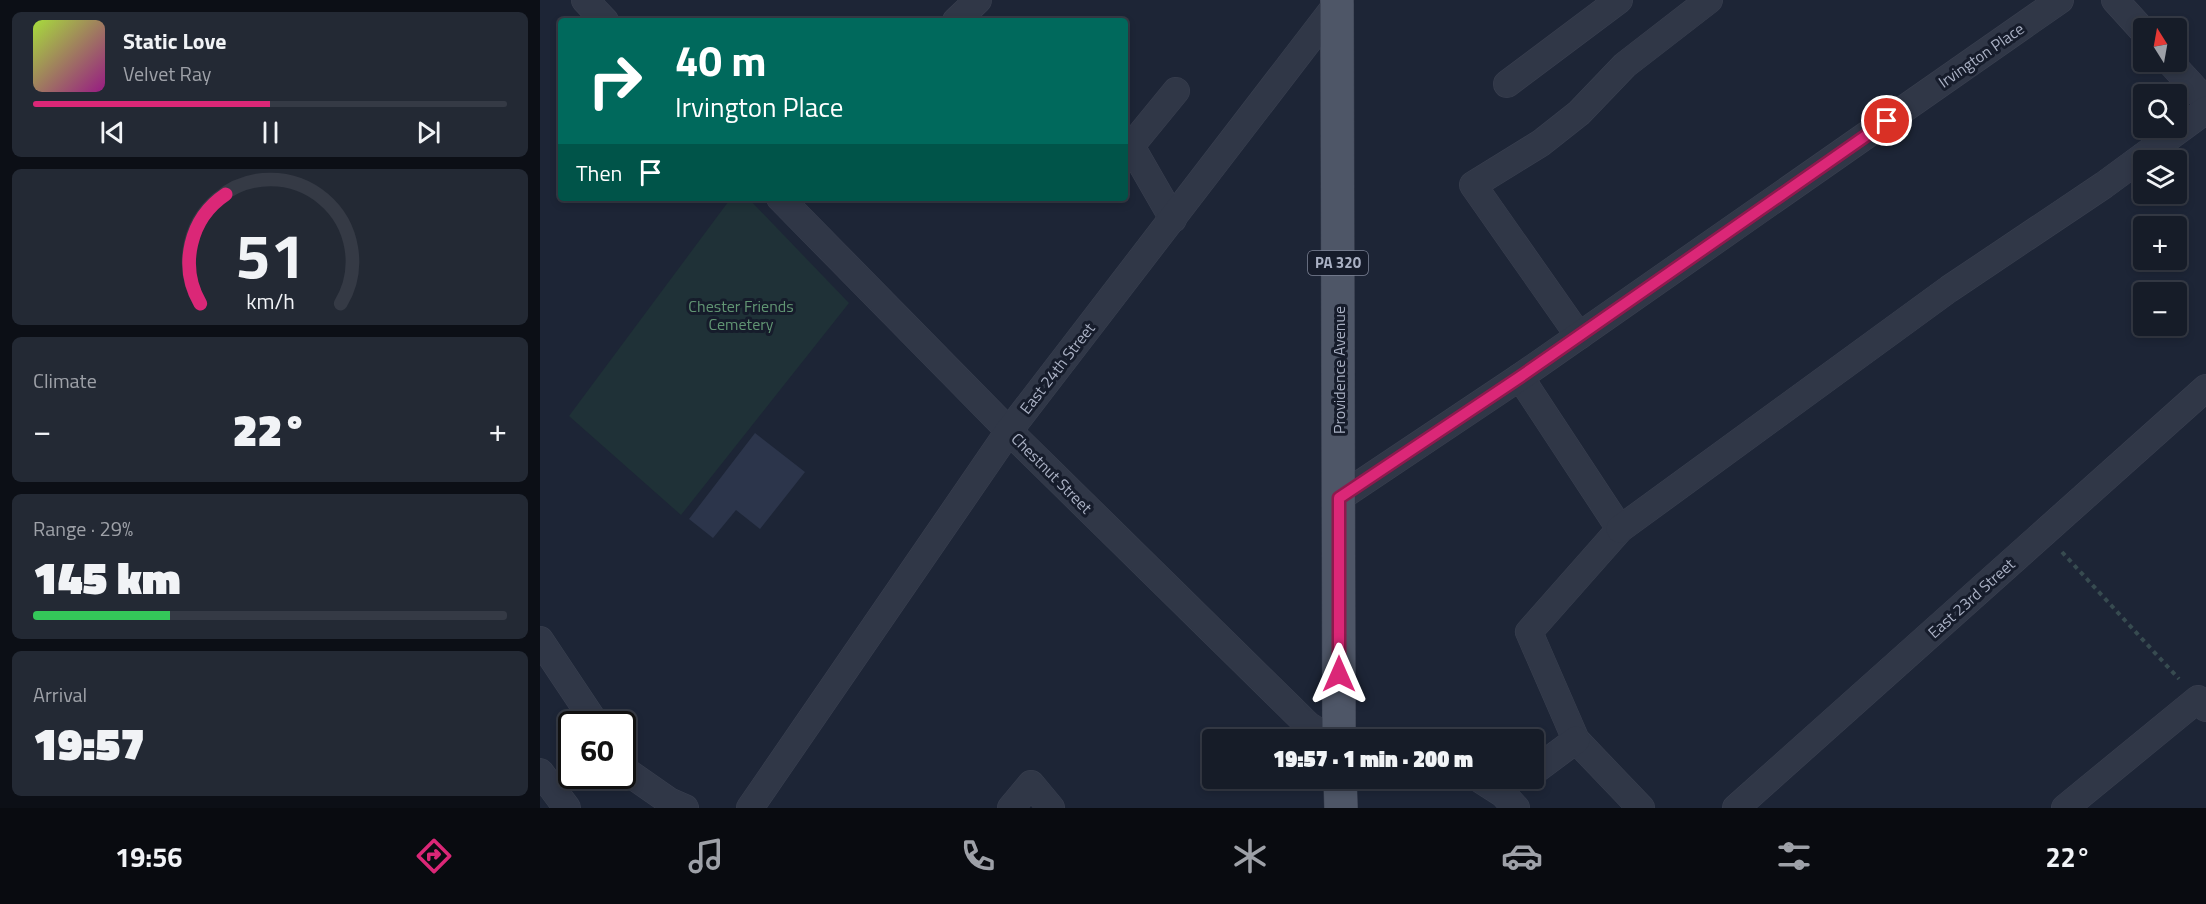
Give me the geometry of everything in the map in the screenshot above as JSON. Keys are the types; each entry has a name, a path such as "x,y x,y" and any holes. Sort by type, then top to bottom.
{"main road":[{"name":"Providence Avenue","path":"1338,1 1339,729"},
{"path":"1340,789 1341,808"}],"street":[{"path":"585,0 602,18"},
{"path":"959,18 978,0"},
{"path":"1507,84 1619,0"},
{"path":"1579,336 1473,185 1541,143 1579,113 1625,65 1709,0"},
{"name":"Irvington Place","path":"1339,498 1520,377 2060,0"},
{"path":"2115,0 2133,20"},
{"name":"East 24th Street","path":"750,808 1009,431 1338,1"},
{"path":"2179,72 2206,101"},
{"path":"1173,219 1131,146 1176,91"},
{"path":"1641,808 1576,740 1529,632 1620,529 1950,289 2104,185 2206,110"},
{"name":"Chestnut Street","path":"783,201 1009,431 1314,729"},
{"path":"1520,377 1620,529"},
{"name":"East 23rd Street","path":"1736,808 2206,388"},
{"path":"540,640 587,711"},
{"path":"2065,808 2202,704"},
{"path":"1544,764 1576,740"},
{"path":"540,772 567,808"},
{"path":"636,778 669,801 685,808"},
{"path":"1011,808 1031,784 1051,808"},
{"path":"1493,789 1509,801"}],"path":[{"path":"2044,532 2202,704"}],"green space":[{"name":"Chester Friends Cemetery","path":"729,201 751,201 849,303 681,515 569,416"}],"building":[{"path":"755,433 805,472 760,529 736,510 713,538 689,519"}],"route":[{"path":"1339,674 1339,498 1520,377 1887,121"}]}
